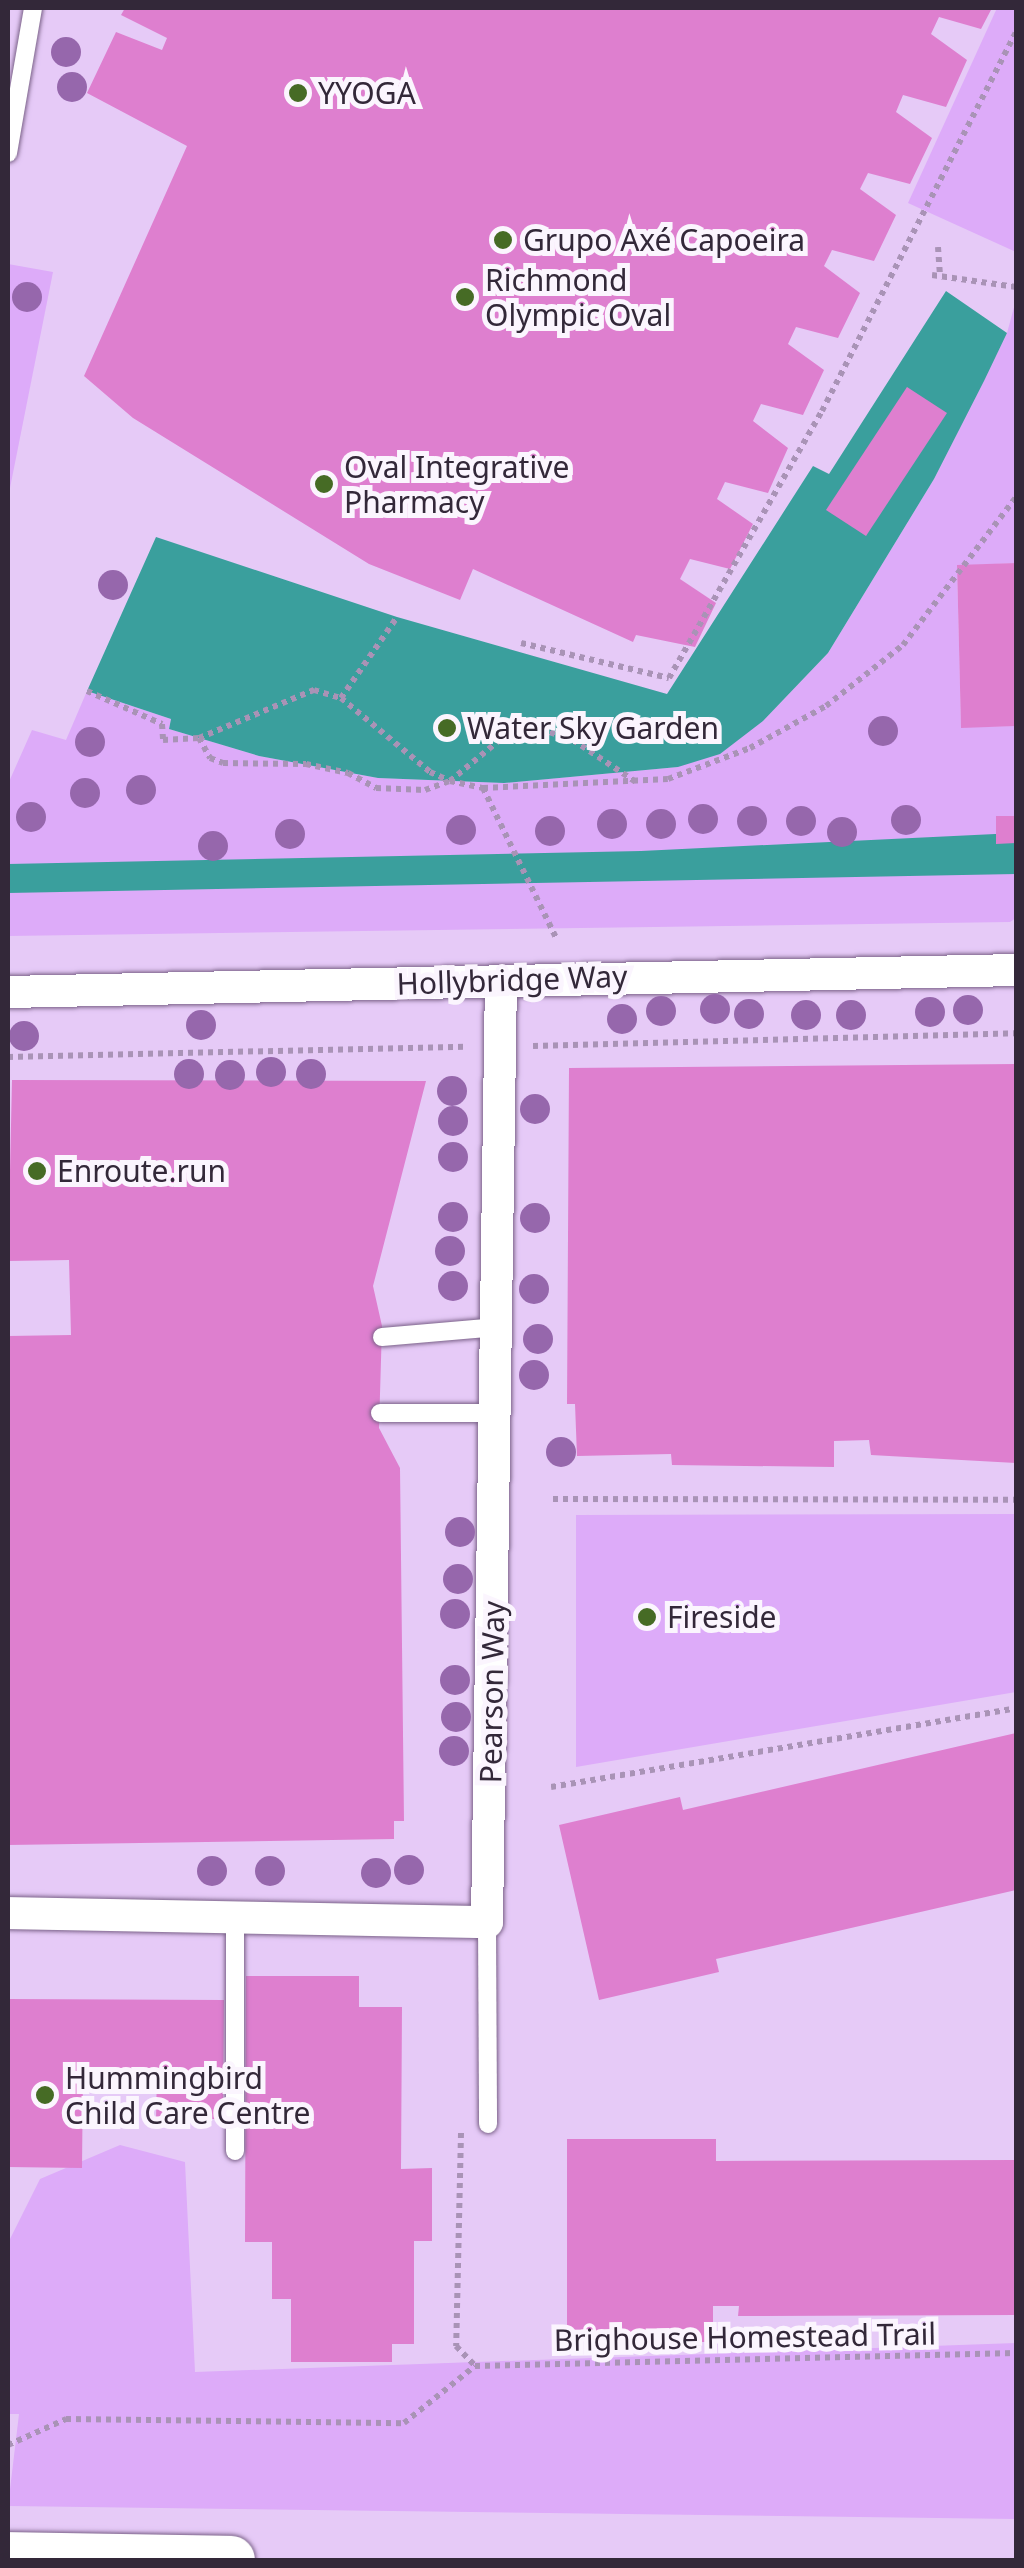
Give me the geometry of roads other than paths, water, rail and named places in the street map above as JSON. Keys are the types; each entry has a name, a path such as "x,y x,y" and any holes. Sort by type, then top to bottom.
{"main road":[{"path":"8,2556 231,2560"}],"street":[{"name":"Hollybridge Way","path":"8,992 1016,970"},
{"name":"Pearson Way","path":"487,1922 501,982"},
{"path":"8,1912 487,1922"}],"lane":[{"path":"8,153 33,8"},
{"path":"382,1337 498,1327"},
{"path":"380,1413 497,1412"},
{"path":"235,1917 235,2151"},
{"path":"487,1922 488,2124"}],"place":[{"name":"YYOGA","path":"298,93"},
{"name":"Grupo Axé Capoeira","path":"503,240"},
{"name":"Richmond Olympic Oval","path":"465,297"},
{"name":"Oval Integrative Pharmacy","path":"324,484"},
{"name":"Water Sky Garden","path":"447,728"},
{"name":"Enroute.run","path":"37,1171"},
{"name":"Fireside","path":"647,1617"},
{"name":"Hummingbird Child Care Centre","path":"45,2095"}]}
